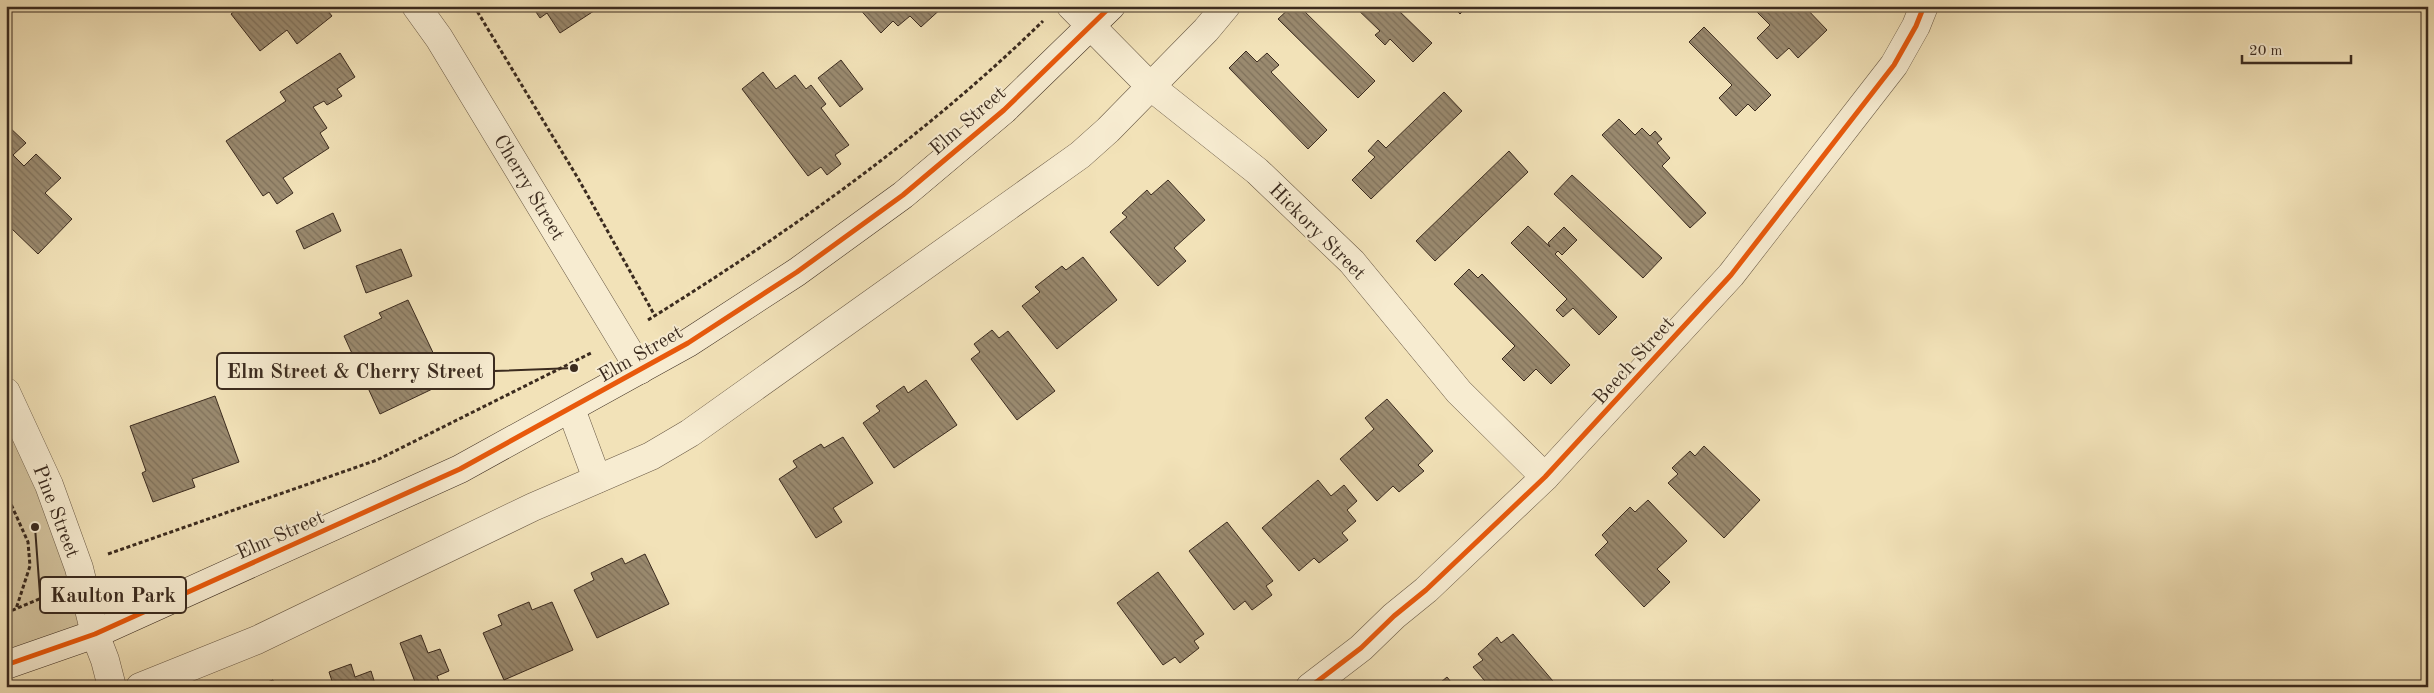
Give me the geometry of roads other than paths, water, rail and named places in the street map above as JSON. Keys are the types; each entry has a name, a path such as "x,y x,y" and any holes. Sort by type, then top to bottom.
{"street":[{"name":"Cherry Street","path":"416,6 440,38 640,370"},
{"name":"Hickory Street","path":"1071,6 1150,86 1257,171 1352,262 1459,392 1545,477"},
{"name":"Elm Street","path":"6,665 95,634 460,469 688,343 797,272 903,194 1004,110 1112,6"},
{"path":"140,687 257,640 533,507 651,456 690,433 1047,180 1108,130 1206,30 1226,6"},
{"name":"Beech Street","path":"1310,687 1361,648 1394,616 1426,590 1545,477 1731,275 1894,65 1916,26 1924,6"},
{"name":"Pine Street","path":"6,392 49,485 82,580 95,634 105,660 112,687"},
{"path":"571,409 597,479"}],"place":[{"name":"Elm Street & Cherry Street","path":"574,368"},
{"name":"Kaulton Park","path":"35,527"}]}
